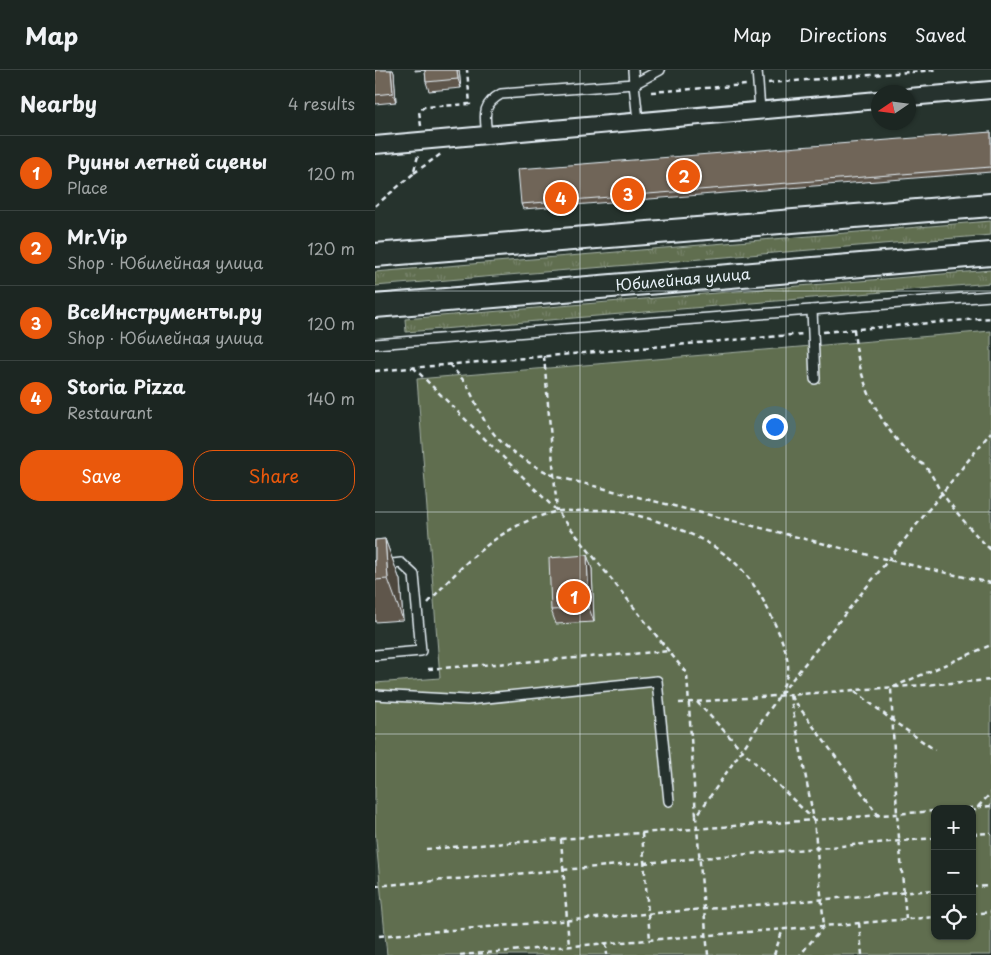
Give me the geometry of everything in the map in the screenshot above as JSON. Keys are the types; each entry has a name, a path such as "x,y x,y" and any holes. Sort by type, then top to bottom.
{"main road":[{"path":"375,255 991,205"},
{"name":"Юбилейная улица","path":"375,306 991,254"}],"street":[{"path":"916,97 991,90"},
{"path":"375,145 871,101"}],"lane":[{"path":"633,70 638,120"},
{"path":"487,135 485,116 487,106 491,100 501,94 635,84 660,70"},
{"path":"757,70 760,110"},
{"path":"375,344 991,296"},
{"path":"812,310 815,379"},
{"path":"375,566 401,563 415,575 421,651 375,655"},
{"path":"375,695 467,700 657,681 669,801"}],"path":[{"path":"375,206 413,174 422,141 419,111 424,107 470,104 467,70"},
{"path":"651,92 936,70"},
{"path":"375,371 991,318"},
{"path":"853,329 856,355 869,396 886,427 911,457 924,465 942,493 977,538 991,550"},
{"path":"544,356 557,511"},
{"path":"449,364 466,385 477,408 492,432 510,449 535,467 554,476 889,560 991,583"},
{"path":"413,367 557,511 687,674 696,817 708,936 708,955"},
{"path":"696,817 779,696 991,432"},
{"path":"418,614 445,582 478,552 496,538 539,516 557,511 621,512 661,523 712,546 733,561 752,581 781,636 789,667 779,696"},
{"path":"891,688 991,645"},
{"path":"428,669 670,651"},
{"path":"679,703 991,680"},
{"path":"891,688 897,814 906,919"},
{"path":"854,690 893,722 935,750"},
{"path":"790,695 879,816"},
{"path":"790,695 815,820 824,926 800,955"},
{"path":"697,702 742,750 815,820"},
{"path":"978,807 991,792"},
{"path":"978,807 991,806"},
{"path":"426,849 931,811"},
{"path":"642,833 650,940"},
{"path":"976,834 991,833"},
{"path":"375,886 931,838"},
{"path":"561,839 569,946"},
{"path":"976,887 991,886"},
{"path":"379,936 931,890"},
{"path":"976,914 991,912"},
{"path":"460,955 931,917"},
{"path":"859,923 862,955"},
{"path":"774,955 783,929"},
{"path":"606,943 607,955"}],"green space":[{"path":"991,221 991,235 375,286 375,272"},
{"path":"991,270 991,283 406,332 405,319"},
{"path":"991,331 991,955 387,955 375,830 375,683 440,678 417,379"}],"building":[{"path":"375,70 391,70 393,93 375,95"},
{"path":"425,70 457,70 458,79 426,82"},
{"path":"991,132 991,167 521,204 518,169"},
{"path":"385,539 388,579 375,580 375,540"},
{"path":"587,555 589,608 551,610 549,558"}],"place":[{"name":"Mr.Vip","path":"684,176"},
{"name":"ВсеИнструменты.ру","path":"628,194"},
{"name":"Storia Pizza","path":"561,198"},
{"name":"Руины летней сцены","path":"574,597"}]}
